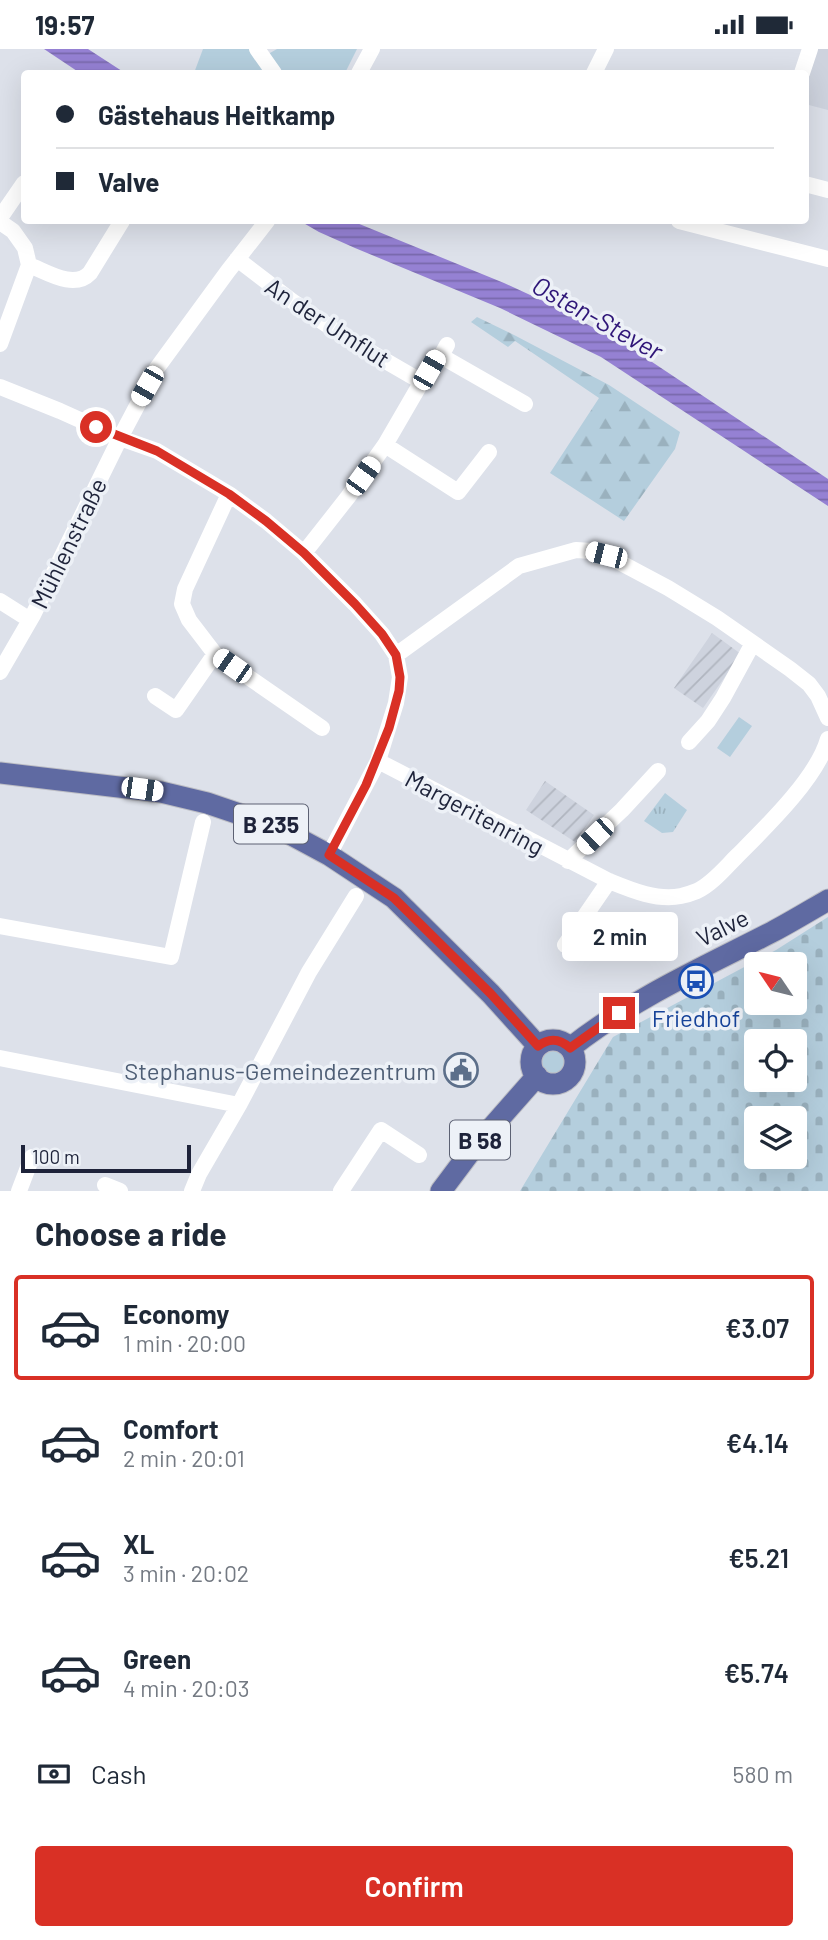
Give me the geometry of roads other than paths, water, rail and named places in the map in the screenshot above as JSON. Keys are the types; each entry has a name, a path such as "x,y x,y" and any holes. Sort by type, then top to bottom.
{"main road":[{"name":"B 235","path":"0,773 135,788 207,803 275,826 329,855 394,898 482,985 538,1046"},
{"name":"Valve","path":"570,1048 636,1002 828,900"},
{"path":"558,1040 570,1048 575,1060 572,1073 567,1078 551,1083 537,1076 531,1064 538,1046 558,1040"},
{"name":"B 58","path":"440,1191 537,1076"}],"street":[{"path":"257,49 272,70"},
{"path":"361,70 372,49"},
{"path":"596,70 606,49"},
{"path":"803,70 810,49"},
{"path":"809,185 828,190"},
{"path":"0,344 29,265 25,248 13,231 0,220 21,188"},
{"path":"29,265 69,281 85,279 120,224"},
{"name":"Mühlenstraße","path":"0,672 30,621 157,368 265,224"},
{"path":"691,224 828,259"},
{"name":"An der Umflut","path":"237,259 346,338 422,382"},
{"path":"304,553 385,445 436,357 444,351 525,404"},
{"path":"0,387 157,451 229,494 304,553 382,634 396,655 400,677 399,691 377,761 329,855"},
{"path":"385,445 458,492 489,452"},
{"path":"229,494 185,589 182,604 188,620 215,654 321,728"},
{"path":"396,655 519,566 576,550 606,555 716,618 808,684 818,696 828,718"},
{"name":"Mühlenstraße","path":"0,601 30,621"},
{"path":"689,742 708,722 752,643"},
{"path":"155,695 176,710 215,654"},
{"name":"Margeritenring","path":"377,761 609,881 657,897 679,897 698,891 714,879 752,841 795,793 820,759 828,739"},
{"path":"568,861 659,771"},
{"path":"0,926 171,957 203,822"},
{"path":"565,945 609,881"},
{"path":"192,1191 309,972 356,896"},
{"path":"0,1058 239,1105"},
{"path":"341,1191 381,1130 419,1154"},
{"path":"19,1191 32,1157"}],"place":[{"name":"Friedhof","path":"696,981"},
{"name":"Stephanus-Gemeindezentrum","path":"461,1070"}],"water label":[{"name":"Osten-Stever","path":"598,317"}]}
